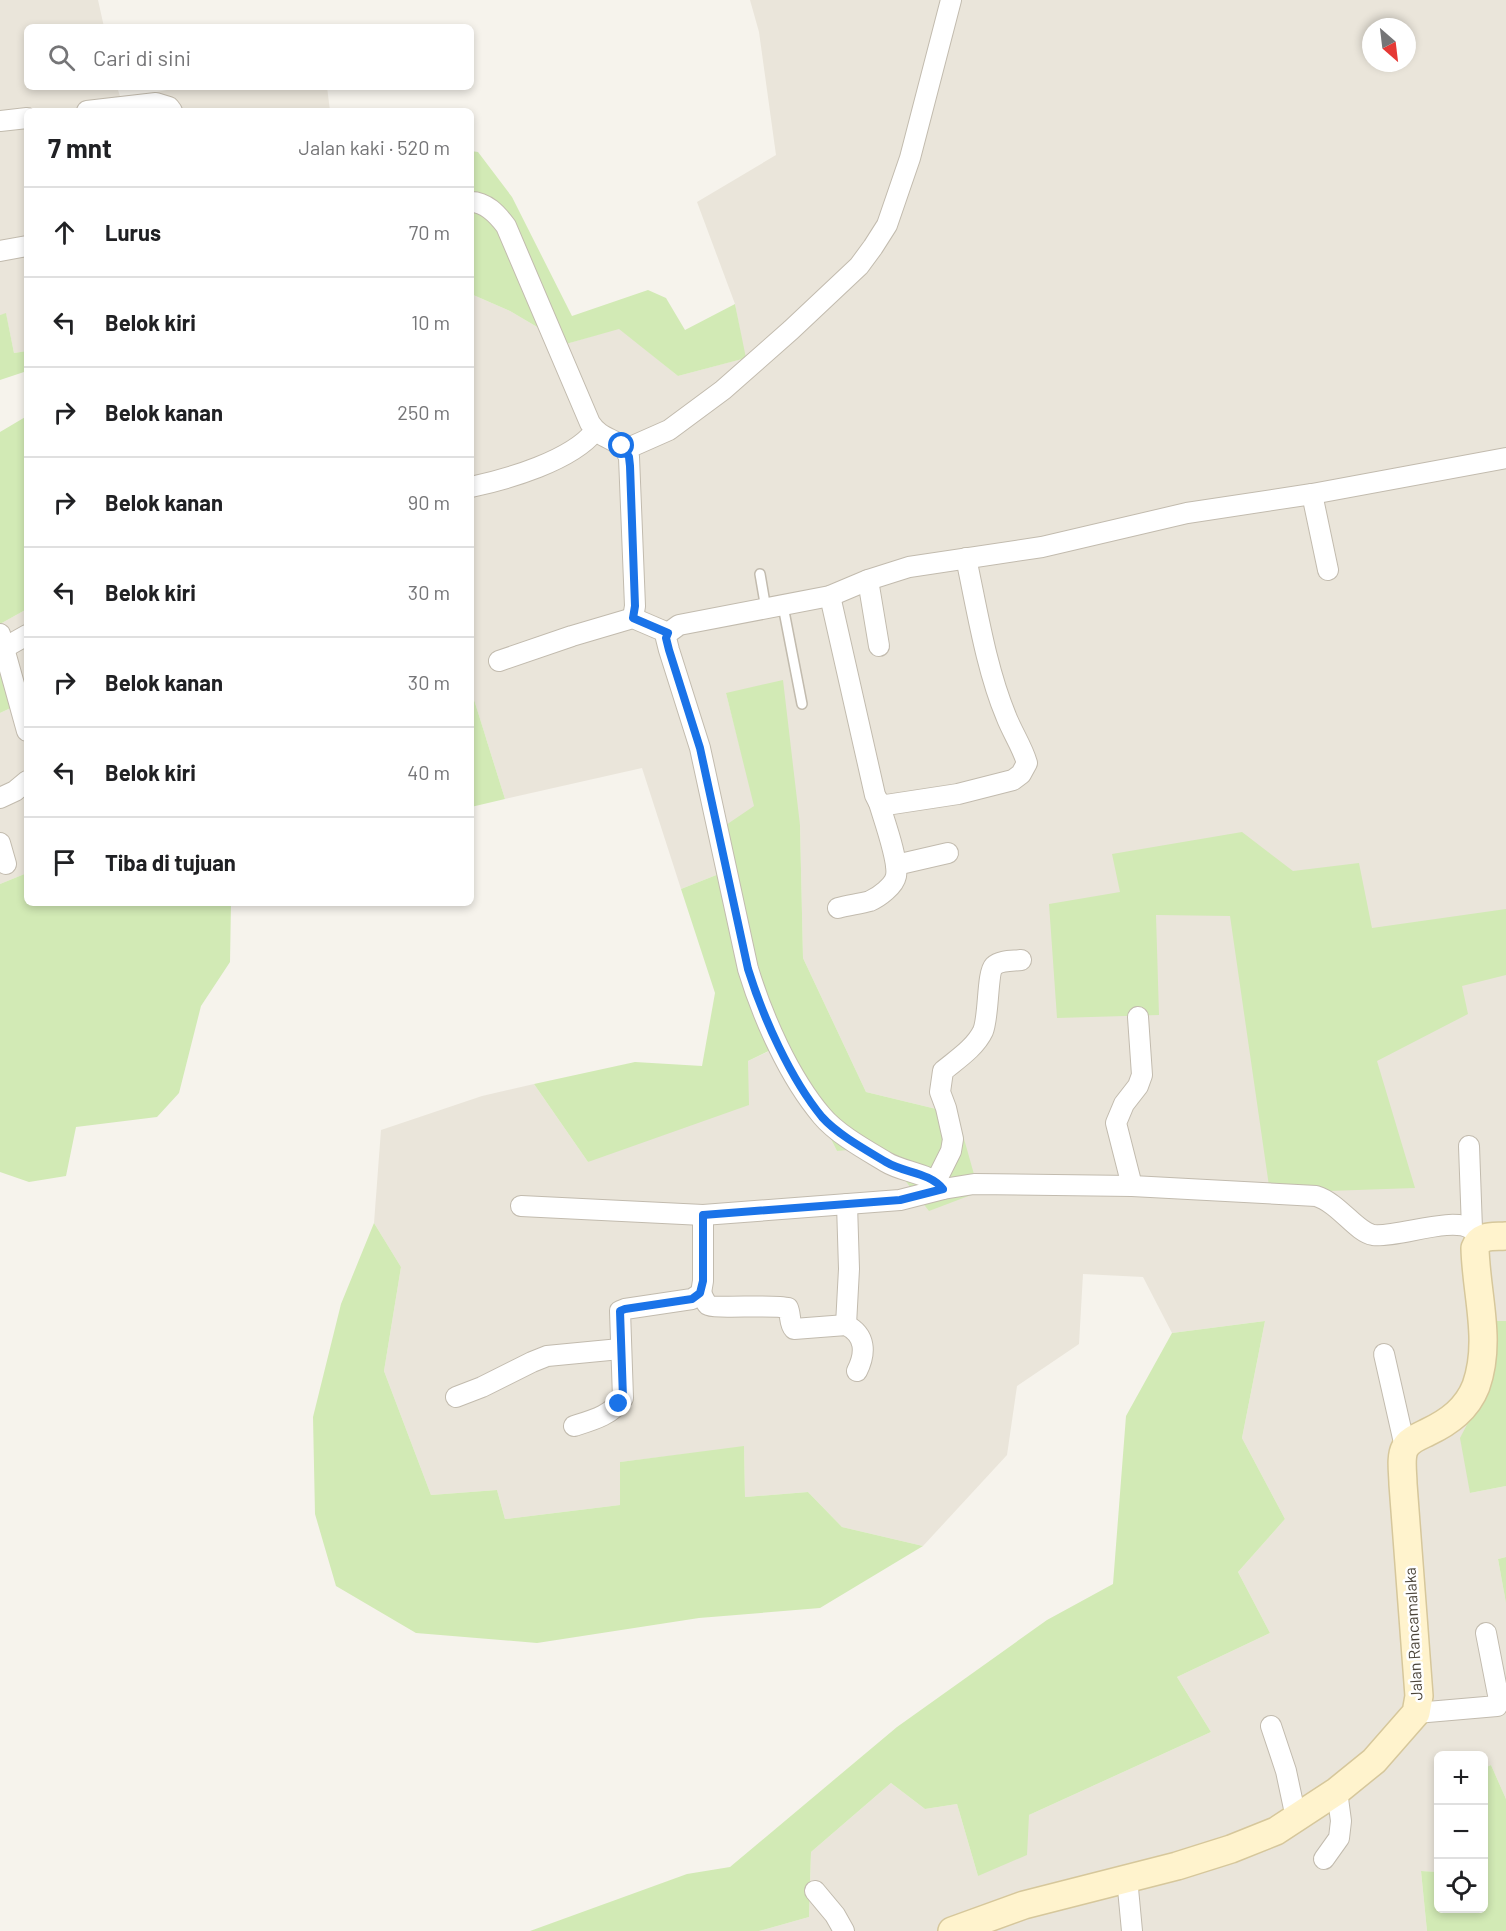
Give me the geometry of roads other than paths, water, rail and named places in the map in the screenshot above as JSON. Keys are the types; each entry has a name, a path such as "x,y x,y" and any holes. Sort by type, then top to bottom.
{"street":[{"path":"626,449 669,430 723,390 859,266 873,247 887,225 907,169 951,0"},
{"path":"113,108 156,103 170,108"},
{"path":"0,121 24,118"},
{"path":"474,201 495,211 506,226 581,403 596,431 626,449 630,466 635,606 633,618"},
{"path":"0,251 24,247"},
{"path":"474,486 498,482 549,462 578,447 596,431"},
{"path":"939,1185 889,1164 823,1118 780,1050 748,969 700,748 669,650 666,638 668,633 679,625 830,596 868,580 909,567 1042,547 1187,513 1312,494 1506,458"},
{"path":"1312,494 1328,570"},
{"path":"879,803 886,805 958,794 1013,780 1022,774 1027,763 1005,716 988,658 966,558"},
{"path":"868,580 879,646"},
{"path":"830,596 875,795 896,864 896,877 881,894 872,900 838,908"},
{"path":"499,662 572,636 633,618 668,633"},
{"path":"24,635 2,641 24,720"},
{"path":"0,798 24,784"},
{"path":"0,843 6,864"},
{"path":"896,864 948,853"},
{"path":"939,1185 951,1152 953,1139 940,1092 943,1071 972,1047 983,1032 988,1009 990,973 994,966 1021,960"},
{"path":"1132,1186 1116,1123 1124,1104 1138,1086 1142,1075 1138,1017"},
{"path":"1469,1146 1486,1235"},
{"path":"521,1206 703,1215 900,1200 939,1185 1132,1186 1316,1196 1334,1204 1359,1228 1371,1234 1384,1235 1457,1225 1486,1235"},
{"path":"846,1325 849,1269 847,1204"},
{"path":"574,1426 599,1418 612,1410 623,1398 620,1311 692,1299 700,1293 703,1281 703,1215"},
{"path":"1384,1354 1405,1447 1457,1415 1467,1403 1475,1387 1483,1352 1483,1330 1475,1248 1477,1242 1486,1235"},
{"path":"700,1293 713,1307 754,1305 788,1308 794,1329 846,1325 854,1329 863,1347 863,1359 857,1371"},
{"path":"456,1396 482,1388 548,1356 621,1348"},
{"name":"Jalan Rancamalaka","path":"952,1931 1024,1905 1177,1866 1231,1849 1276,1831 1336,1791 1374,1761 1416,1713 1419,1688 1403,1484 1405,1447"},
{"path":"1416,1713 1497,1706 1499,1700 1486,1633"},
{"path":"1271,1726 1286,1771 1296,1818"},
{"path":"1324,1859 1339,1838 1341,1821 1336,1791"},
{"path":"1127,1878 1132,1931"},
{"path":"815,1891 835,1915 844,1931"}],"lane":[{"path":"760,574 775,608 802,704"}]}
